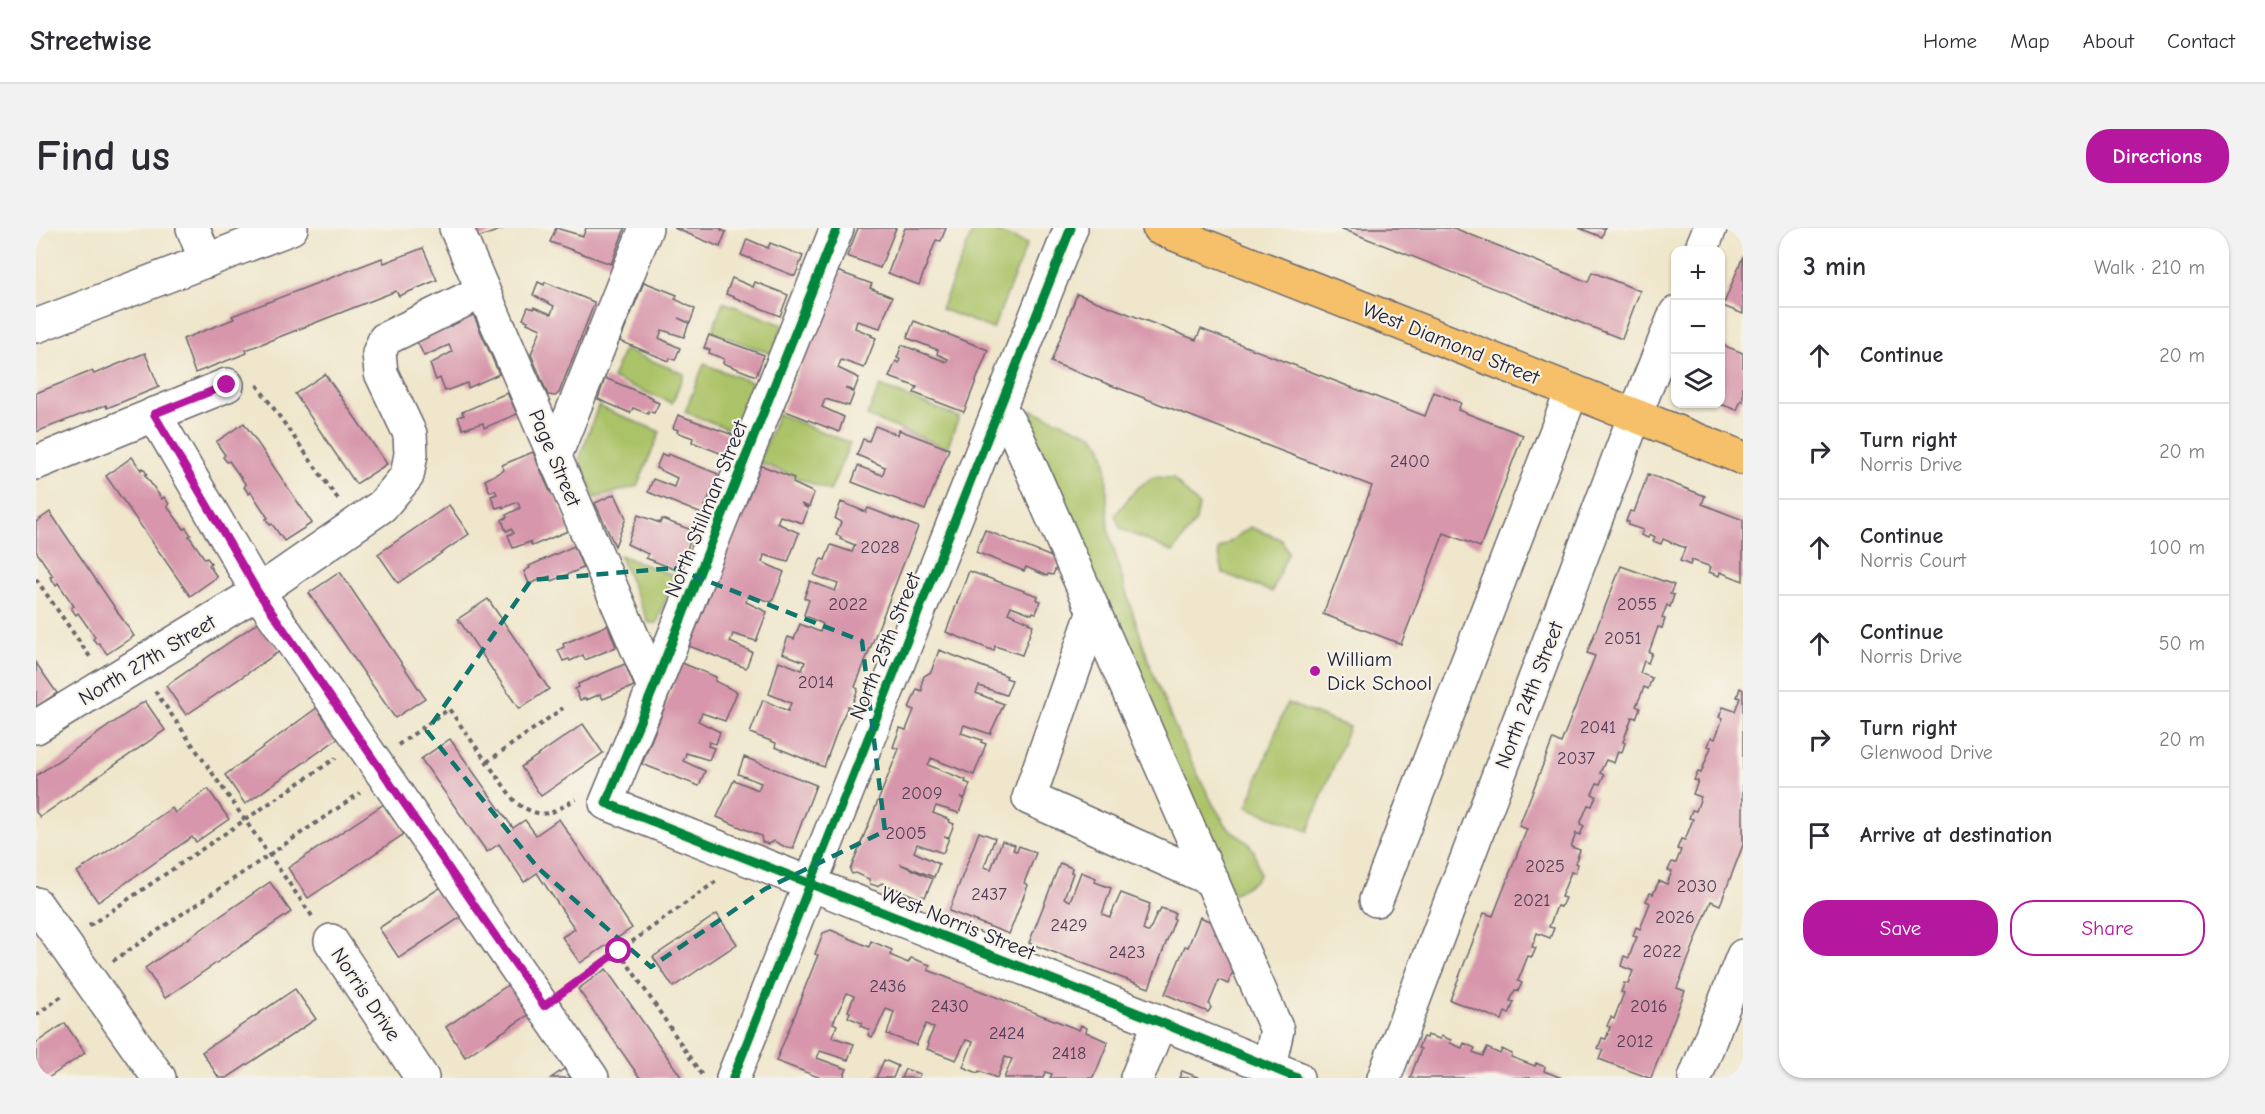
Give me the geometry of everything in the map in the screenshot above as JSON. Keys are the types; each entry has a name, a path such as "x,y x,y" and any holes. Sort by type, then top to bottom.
{"main road":[{"name":"West Diamond Street","path":"1159,228 1743,458"}],"street":[{"path":"193,228 206,261"},
{"path":"36,326 291,228"},
{"name":"Page Street","path":"456,228 654,687"},
{"path":"554,458 646,228"},
{"name":"North Stillman Street","path":"610,792 837,228"},
{"name":"North 25th Street","path":"733,1078 1071,228"},
{"path":"1703,246 1710,228"},
{"path":"258,592 381,506 407,476 411,454 410,434 381,373 379,353 385,339 483,291"},
{"name":"North 24th Street","path":"1384,1078 1671,325"},
{"path":"36,463 227,385"},
{"path":"1376,900 1572,391"},
{"path":"999,407 1017,436 1277,1030 1283,1072"},
{"path":"154,414 258,592 592,1078"},
{"name":"North 27th Street","path":"36,727 258,592"},
{"path":"1094,611 1029,798 1212,880"},
{"name":"West Norris Street","path":"610,792 746,859 1283,1072"},
{"path":"36,904 159,1078"},
{"name":"Norris Drive","path":"331,941 422,1078"},
{"path":"1695,1078 1743,956"},
{"path":"1137,1078 1160,1022"}],"path":[{"path":"227,385 252,378 355,524"},
{"path":"36,579 108,683"},
{"path":"138,665 246,819 268,855 331,941"},
{"path":"487,762 563,708"},
{"path":"36,1015 268,855 374,760 449,710 516,803 531,813 549,814 597,787 610,792"},
{"path":"64,943 246,819 374,760"},
{"path":"544,1006 746,859"},
{"path":"619,951 703,1078"}],"highlighted area":[{"path":"674,568 862,641 885,831 765,889 651,967 538,868 427,731 531,580"}],"green space":[{"path":"974,228 988,228 1027,244 993,329 941,309"},
{"path":"723,302 783,325 772,354 712,332"},
{"path":"624,349 684,374 672,403 612,378"},
{"path":"704,364 753,383 734,431 685,412"},
{"path":"880,386 959,417 947,448 867,416"},
{"path":"598,406 660,432 637,486 595,498 579,460"},
{"path":"1032,410 1093,435 1101,445 1106,461 1108,528 1152,671 1179,737 1214,806 1228,828 1248,843 1254,851 1260,874 1255,881 1230,896 1025,427"},
{"path":"778,414 850,443 830,491 759,462"},
{"path":"1153,477 1173,478 1199,506 1196,521 1173,552 1121,529 1115,515 1136,489"},
{"path":"1250,527 1281,539 1288,552 1272,592 1223,573 1218,550"},
{"path":"619,555 675,576 657,623 649,623"},
{"path":"1287,703 1349,727 1308,831 1247,807"}],"building":[{"path":"474,228 505,228 478,238"},
{"path":"556,228 583,236 586,228 625,228 611,264 550,242"},
{"path":"674,228 722,228 721,230 726,232 720,247"},
{"path":"858,228 896,228 880,268 847,256"},
{"path":"905,228 946,228 941,241 936,240 919,285 888,273"},
{"path":"1340,228 1454,228 1588,282 1592,272 1640,291 1622,339"},
{"path":"1579,228 1605,228 1602,237"},
{"path":"747,239 768,248 770,243 803,256 795,276 741,255"},
{"path":"423,248 437,280 399,296 396,291 246,350 247,353 195,373 183,339 234,319 232,316 382,258 384,263"},
{"path":"1743,256 1743,314 1725,307 1725,301"},
{"path":"837,271 872,284 870,288 892,297 880,328 857,321 855,328 876,338 864,368 841,360 838,368 859,378 854,391 845,388 854,393 849,406 825,399 822,407 844,417 839,432 783,410"},
{"path":"732,278 753,287 755,282 788,295 780,316 726,294"},
{"path":"538,282 544,285 545,282 594,302 559,393 555,396 548,395 531,354 541,329 523,319 528,307 551,314 554,306 533,295"},
{"path":"644,282 677,295 675,299 695,309 690,323 678,318 689,323 684,337 662,330 659,338 680,348 675,360 670,358 669,361 620,341"},
{"path":"1077,294 1196,340 1201,329 1425,416 1434,392 1461,403 1458,410 1523,435 1480,547 1444,533 1401,644 1323,614 1372,486 1051,362"},
{"path":"473,314 499,374 468,388 467,383 445,391 440,378 436,380 430,364 452,352 449,345 424,356 417,341"},
{"path":"914,321 988,350 964,412 914,393 917,387 889,377 896,361 899,363 900,359 897,358 902,345 947,362 948,359 937,354 938,350 907,338"},
{"path":"709,335 764,355 756,376 723,363 724,359 709,353 710,350 704,348"},
{"path":"1725,346 1743,353 1743,401 1741,400 1737,410 1725,406"},
{"path":"145,353 159,387 107,408 106,405 36,432 36,393 92,371 94,374"},
{"path":"325,374 387,464 356,484 295,394"},
{"path":"605,378 653,398 652,400 659,403 654,413 648,411 648,414 633,408 630,413 598,399"},
{"path":"507,393 517,414 484,428 483,423 463,429 458,417 464,415 462,412"},
{"path":"678,415 733,435 725,455 692,442 693,438 677,432 678,430 673,428"},
{"path":"244,423 312,523 284,541 272,524 270,525 266,519 268,518 251,492 249,494 244,487 246,485 229,461 227,462 223,457 225,455 216,442"},
{"path":"875,426 898,435 899,430 949,449 925,510 852,482 858,466 882,475 884,471 885,467 857,455 863,439 869,441"},
{"path":"533,452 570,530 532,546 530,542 513,548 508,535 514,533 511,529 506,531 502,520 507,517 506,515 520,508 518,502 503,508 503,506 496,508 491,496 497,494 495,490 490,492 485,480 504,470 502,465"},
{"path":"662,454 667,456 668,454 718,474 702,514 648,492 653,479 674,487 677,478 656,468"},
{"path":"132,457 141,470 143,468 147,474 145,475 162,499 164,497 169,504 167,506 184,529 186,528 205,559 207,558 211,563 209,565 217,577 190,596 106,476"},
{"path":"760,465 794,478 793,483 814,493 809,507 801,504 808,509 803,523 780,516 777,523 799,533 788,562 764,555 762,562 784,572 772,602 748,595 746,602 767,612 756,641 733,634 730,642 752,652 746,668 689,646"},
{"path":"1648,474 1705,496 1702,504 1743,520 1743,581 1720,572 1719,576 1709,572 1711,567 1692,560 1690,565 1680,561 1685,548 1663,539 1661,544 1653,541 1655,537 1650,534 1648,538 1641,535 1643,530 1628,525 1629,522 1626,521 1630,511 1634,512"},
{"path":"615,494 626,518 615,546 595,503"},
{"path":"841,502 866,512 868,508 918,527 855,687 858,689 851,707 848,706 839,726 824,767 775,747 776,743 750,733 763,700 788,711 791,703 769,694 779,661 802,670 805,662 782,653 788,637 794,639 800,624 820,632 822,627 823,624 804,615 809,600 804,598 810,581 835,591 838,584 814,575 821,559 825,560 831,545 852,552 855,545 836,535 841,522 835,519"},
{"path":"449,505 469,534 398,583 378,554"},
{"path":"50,512 134,636 107,654 93,639 95,637 78,613 76,615 71,608 74,606 58,583 56,585 50,577 53,576 36,551 36,522"},
{"path":"638,515 660,523 662,519 694,531 679,571 646,558 648,554 627,544"},
{"path":"985,530 1059,560 1053,575 1048,574 1047,576 1026,567 1024,571 976,552"},
{"path":"574,546 583,568 552,581 550,576 529,584 524,571 530,568 529,566"},
{"path":"1621,566 1674,585 1670,594 1674,595 1670,607 1667,605 1662,618 1665,619 1662,628 1658,627 1649,652 1652,653 1648,663 1644,661 1640,673 1652,678 1648,689 1644,687 1636,706 1640,708 1636,718 1632,717 1622,752 1618,751 1614,763 1606,760 1600,773 1604,775 1592,794 1596,796 1592,806 1588,805 1580,824 1584,826 1580,835 1576,833 1571,847 1580,850 1575,863 1578,864 1575,873 1571,872 1561,897 1565,898 1561,907 1557,906 1549,927 1554,928 1550,938 1537,933 1532,947 1536,948 1532,957 1528,956 1518,981 1522,983 1518,991 1515,990 1510,1001 1514,1002 1509,1014 1505,1012 1502,1020 1450,1000 1484,913 1493,916 1527,829 1519,826 1553,739 1561,743 1595,656 1587,653"},
{"path":"969,571 1038,596 1037,600 1041,601 1036,613 1032,614 1011,606 1008,613 1033,625 1022,655 995,646 994,651 946,632"},
{"path":"340,572 425,698 395,718 309,593"},
{"path":"488,599 549,689 519,709 458,619"},
{"path":"260,621 280,651 186,715 166,686"},
{"path":"608,625 616,647 585,660 583,655 570,661 569,659 563,661 558,650 564,647 563,644"},
{"path":"939,650 1012,680 1006,695 979,686 976,693 1004,704 990,734 964,725 961,733 982,740 981,742 986,744 974,775 931,758 928,765 966,780 965,782 970,784 965,798 960,797 964,799 959,813 936,806 933,813 954,824 949,837 944,836 949,838 943,853 917,844 914,852 939,864 934,877 900,864 933,879 925,897 922,896 921,899 882,883 877,886 870,884 869,879 856,873 852,874 850,870 899,749 893,747 900,728 906,730 914,710 909,708 917,689 922,691 924,676 931,672"},
{"path":"36,663 57,693 36,707"},
{"path":"682,663 716,677 715,681 737,692 725,721 702,713 698,721 720,732 716,744 709,742 708,746 714,748 709,760 686,753 683,761 705,771 699,786 642,764"},
{"path":"625,664 634,686 603,699 600,694 587,700 586,698 580,700 575,689 579,687 578,684"},
{"path":"1740,688 1743,690 1743,845 1720,905 1711,901 1677,988 1685,991 1651,1078 1649,1078 1599,1059 1603,1050 1598,1048 1602,1038 1606,1039 1610,1027 1607,1026 1611,1017 1614,1019 1624,993 1621,992 1624,983 1628,984 1633,971 1621,966 1624,956 1629,958 1637,937 1633,936 1636,927 1640,929 1650,903 1646,901 1650,893 1653,894 1659,881 1667,884 1672,871 1668,870 1672,862 1676,863 1681,850 1677,849 1681,839 1685,840 1693,819 1689,818 1692,810 1696,811 1701,797 1693,794 1698,781 1694,780 1698,772 1701,773 1711,747 1708,746 1711,737 1715,739 1723,718 1719,717 1723,707 1735,711 1740,698 1737,697"},
{"path":"145,701 165,730 40,817 36,812 36,776"},
{"path":"318,707 340,737 245,804 225,775"},
{"path":"583,724 603,753 541,796 521,767"},
{"path":"450,739 513,828 525,820 536,835 559,819 632,928 580,963 562,937 575,929 537,873 524,882 499,844 487,852 421,759"},
{"path":"744,757 816,785 794,843 794,849 774,841 769,844 762,842 761,836 717,817 734,780 758,790 761,783 738,774"},
{"path":"208,789 229,819 196,842 192,837 98,902 77,872 172,808 175,813"},
{"path":"384,804 404,834 308,898 288,868"},
{"path":"979,832 995,838 984,867 991,869 1002,841 1015,845 1013,850 1017,851 1019,846 1036,853 1024,883 1028,885 1009,934 949,911"},
{"path":"1060,863 1072,868 1073,873 1064,898 1070,901 1081,872 1096,878 1095,882 1111,888 1102,914 1110,917 1121,893 1150,904 1143,930 1147,932 1161,908 1175,913 1173,918 1175,919 1149,988 1029,943"},
{"path":"270,882 291,912 165,998 145,968"},
{"path":"441,887 461,917 399,958 379,928"},
{"path":"717,914 737,944 673,987 653,957"},
{"path":"1200,917 1218,925 1215,934 1229,939 1235,967 1228,984 1219,980 1208,1012 1165,994"},
{"path":"831,930 869,947 871,941 892,950 890,955 908,963 911,958 930,965 928,970 1079,1030 1081,1025 1087,1028 1086,1032 1108,1042 1096,1072 1092,1078 1050,1078 1052,1074 1045,1072 1043,1078 1004,1078 1012,1059 1005,1057 997,1078 979,1071 978,1073 963,1067 973,1042 966,1040 956,1060 927,1049 929,1044 927,1043 934,1028 926,1024 916,1045 887,1034 894,1012 886,1009 875,1033 872,1037 868,1035 870,1030 860,1026 862,1023 848,1017 854,996 847,993 833,1023 837,1025 832,1037 854,1044 848,1060 820,1051 817,1058 847,1069 843,1078 821,1078 776,1061 818,955 815,954 823,933"},
{"path":"606,969 682,1078 640,1078 578,989"},
{"path":"508,985 528,1015 465,1057 446,1027"},
{"path":"295,989 316,1019 227,1078 219,1078 202,1052"},
{"path":"65,1023 85,1053 48,1078 36,1078 36,1043"},
{"path":"1427,1035 1440,1039 1441,1036 1462,1048 1464,1043 1475,1048 1473,1052 1483,1056 1487,1048 1500,1054 1502,1049 1512,1054 1511,1057 1535,1066 1536,1063 1545,1067 1544,1071 1562,1078 1410,1078 1421,1049 1418,1048 1423,1037 1426,1038"},
{"path":"884,1060 898,1066 893,1078 876,1078"},
{"path":"564,1069 571,1078 551,1078"},
{"path":"905,1069 920,1074 918,1078 901,1078"},
{"path":"1182,1071 1200,1078 1179,1078"}],"cycle path":[{"path":"837,228 606,803 1297,1078"},
{"path":"733,1078 1071,228"}],"place":[{"name":"William Dick School","path":"1315,671"}],"route":[{"path":"227,385 154,414 258,592 384,777 544,1006 619,951"}]}
